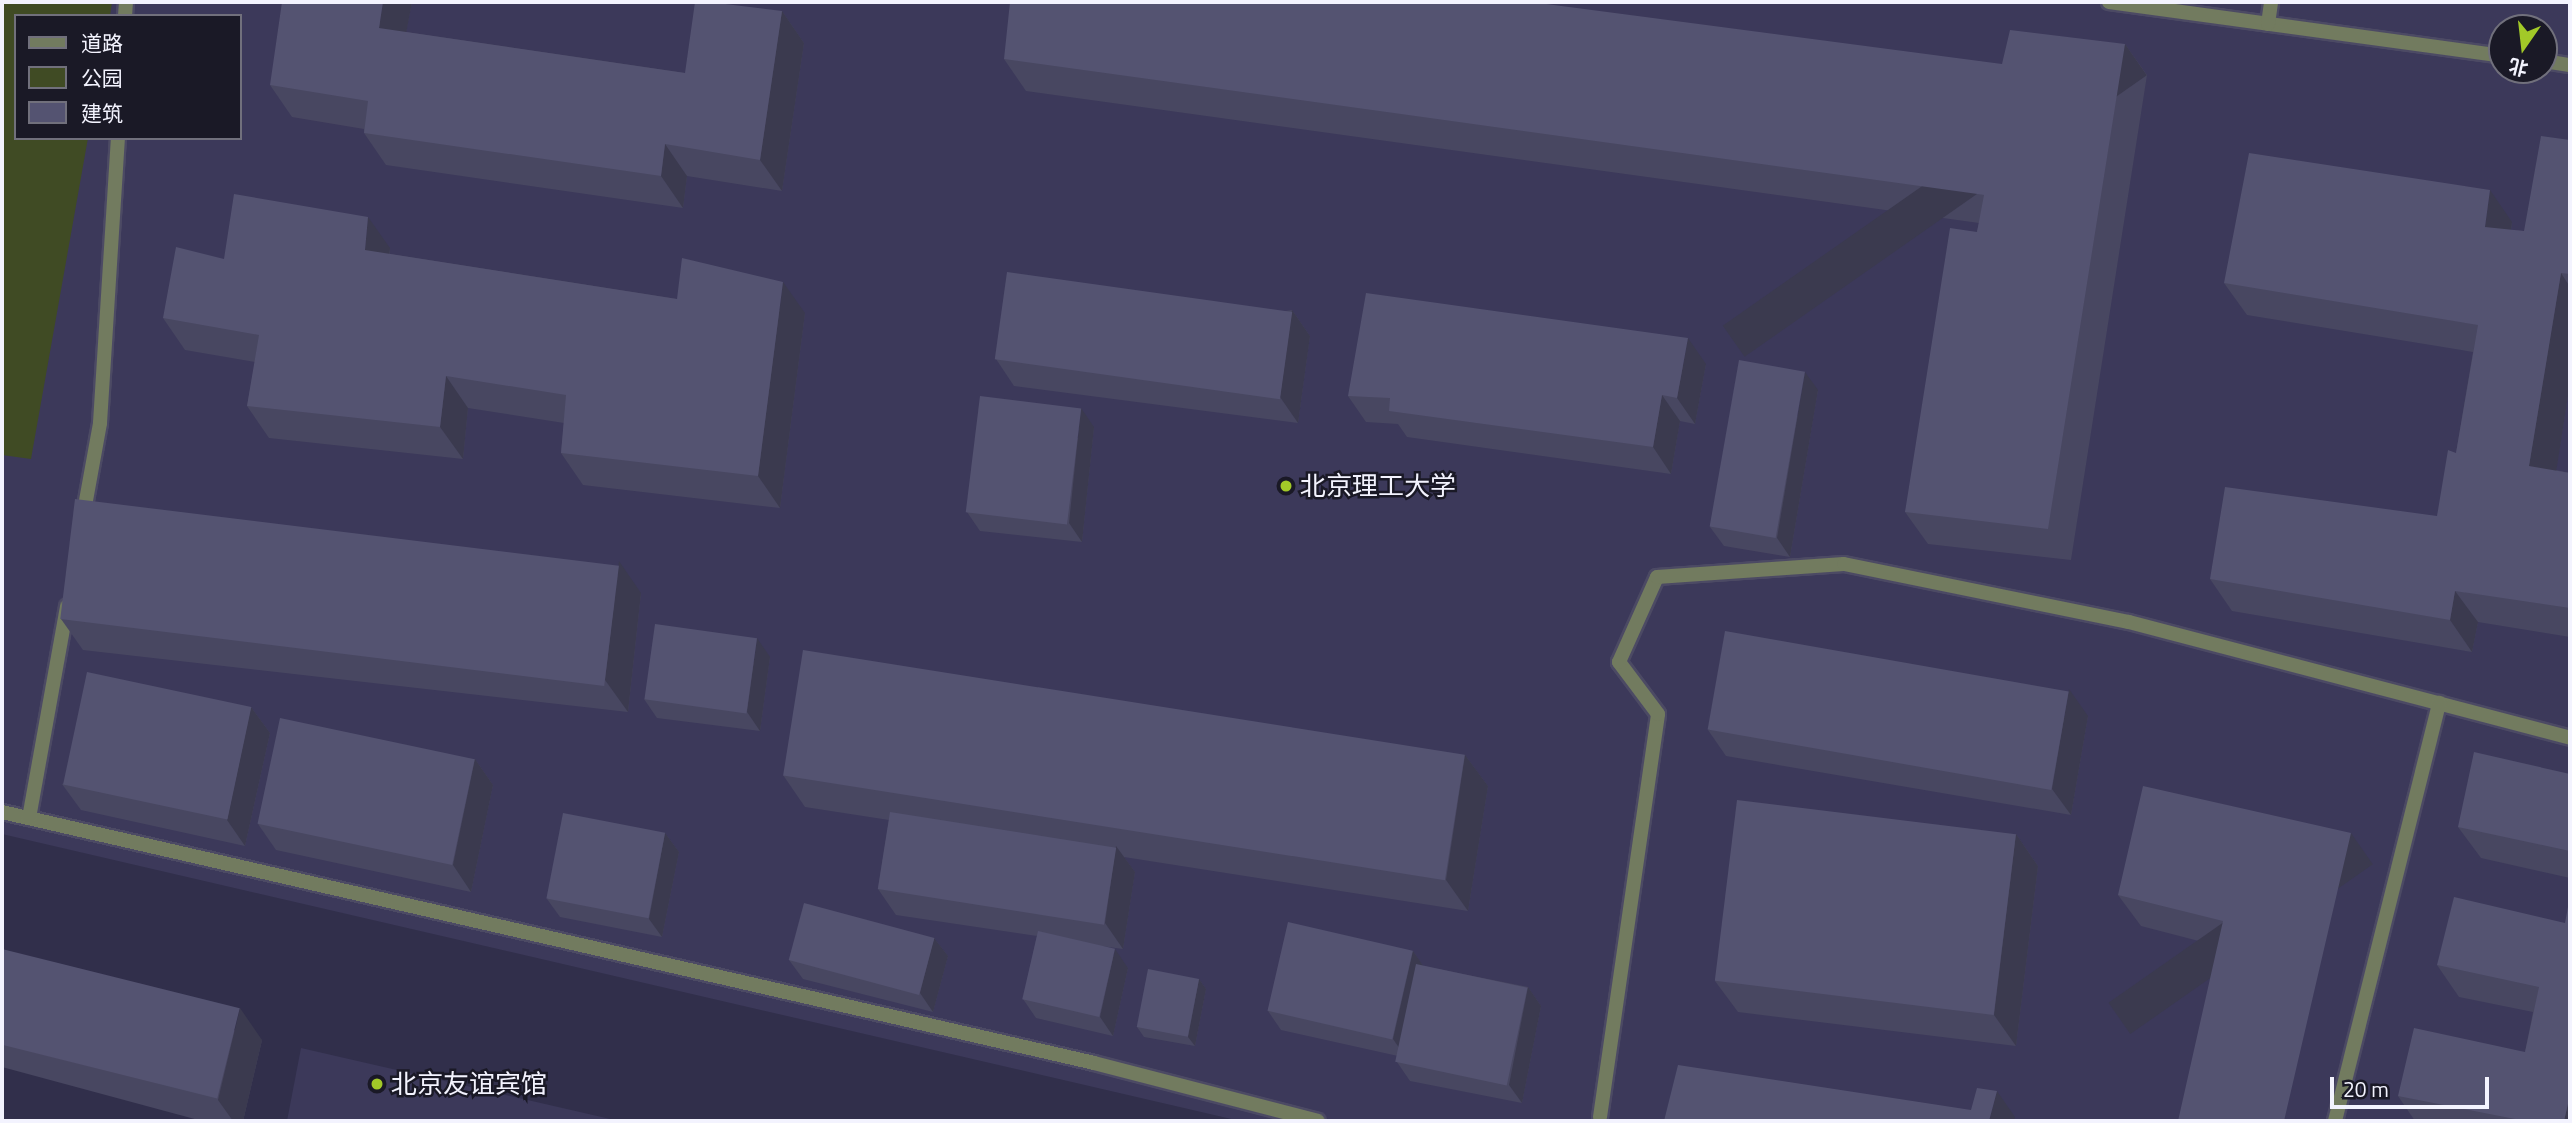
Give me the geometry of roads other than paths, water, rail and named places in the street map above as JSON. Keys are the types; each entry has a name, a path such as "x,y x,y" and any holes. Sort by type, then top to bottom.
{"street":[{"path":"2109,2 2488,54"},
{"path":"2268,24 2271,2"},
{"path":"81,532 100,423 118,140"},
{"path":"1600,1117 1658,714 1619,662 1657,577 1844,564 2129,622 2570,738"},
{"path":"29,818 71,586"},
{"path":"2335,1121 2439,704"},
{"path":"2,812 1094,1063 1318,1121"}],"place":[{"name":"北京理工大学","path":"1286,486"},
{"name":"北京友谊宾馆","path":"377,1084"}]}
